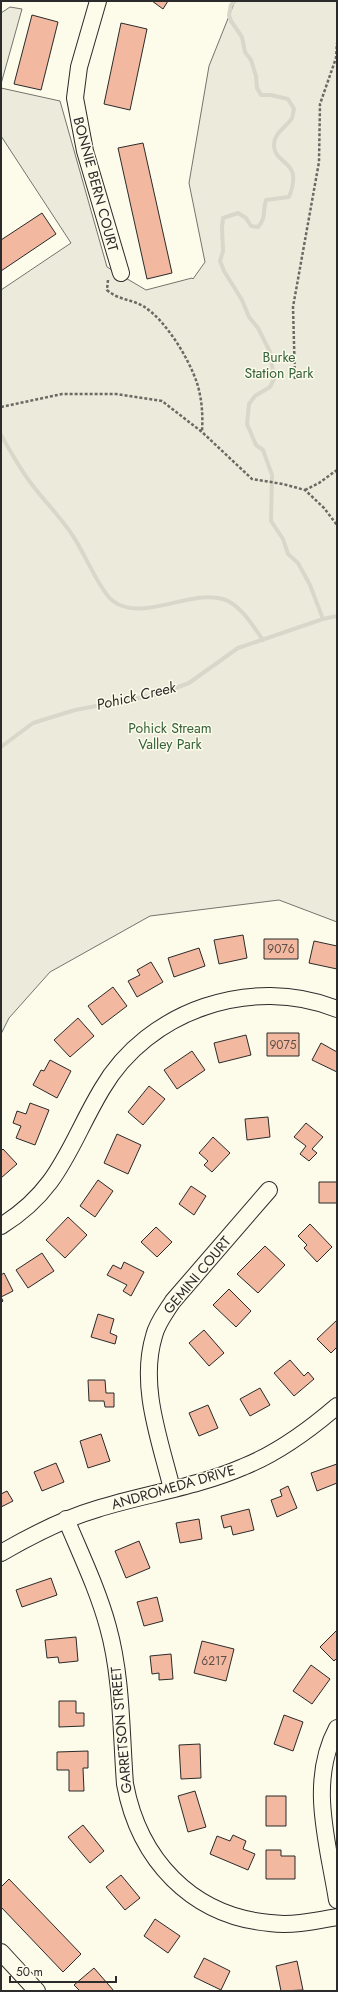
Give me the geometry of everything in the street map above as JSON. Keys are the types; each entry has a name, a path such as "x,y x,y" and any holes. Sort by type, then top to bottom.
{"street":[{"name":"BONNIE BERN COURT","path":"98,1 79,67 75,98 85,151 120,270"},
{"path":"1,1226 14,1218 36,1199 56,1176 108,1079 129,1054 151,1034 179,1017 200,1008 239,997 259,995 281,996 321,1003 337,1009"},
{"name":"GEMINI COURT","path":"172,1489 150,1392 149,1363 154,1335 162,1317 173,1301 269,1190"},
{"name":"ANDROMEDA DRIVE","path":"1,1553 36,1533 66,1519 98,1508 215,1478 268,1456 308,1431 337,1406"},
{"name":"GARRETSON STREET","path":"66,1519 102,1607 108,1628 117,1670 127,1795 140,1835 152,1855 167,1874 191,1894 212,1907 230,1915 272,1924 306,1922 337,1917"},
{"path":"337,1728 331,1740 323,1766 321,1793 337,1900"},
{"path":"1,1952 37,1991"}],"path":[{"path":"295,379 293,307 319,162 320,104 336,58 337,43"},
{"path":"120,270 108,274 107,290 114,296 142,306 156,316 171,335 185,357 197,383 203,410 202,432"},
{"path":"1,407 62,394 116,394 162,401 202,432 252,479 283,484 305,490 324,508 337,525"},
{"path":"305,490 319,483 337,470"}],"green space":[{"name":"Pohick Stream Valley Park","path":"235,1 337,1 337,922 279,900 150,916 50,972 9,1018 1,1034 1,290 71,243 1,136 1,88 60,101 107,267 146,290 192,278 193,279 205,262 189,183 209,66"},
{"path":"10,7 22,9 1,84 1,13"}],"building":[{"path":"152,1 168,1 163,9"},
{"path":"32,15 58,22 41,90 14,84"},
{"path":"121,23 147,29 130,110 104,104"},
{"path":"143,143 172,273 147,279 118,148"},
{"path":"42,213 56,234 1,271 1,240"},
{"path":"243,935 247,958 219,964 214,940"},
{"path":"264,939 298,939 298,959 264,959"},
{"path":"314,941 337,946 337,969 309,963"},
{"path":"199,948 205,966 174,977 168,958"},
{"path":"151,962 163,982 137,997 128,981 140,975 137,970"},
{"path":"113,987 127,1006 102,1025 88,1006"},
{"path":"78,1018 94,1036 70,1057 54,1040"},
{"path":"267,1033 299,1033 299,1056 267,1056"},
{"path":"246,1035 251,1055 219,1063 214,1043"},
{"path":"321,1043 337,1052 337,1072 312,1060"},
{"path":"192,1051 205,1070 177,1089 164,1070"},
{"path":"50,1060 71,1071 57,1098 33,1085 41,1070 44,1071"},
{"path":"149,1086 165,1099 143,1125 128,1112"},
{"path":"30,1103 49,1110 35,1145 16,1138 21,1126 13,1123 17,1111 26,1114"},
{"path":"268,1117 270,1137 247,1140 245,1119"},
{"path":"306,1123 323,1137 312,1149 317,1153 309,1161 300,1154 306,1146 294,1137"},
{"path":"117,1134 141,1145 128,1174 104,1163"},
{"path":"213,1137 230,1153 212,1172 204,1165 208,1161 199,1153"},
{"path":"3,1149 17,1164 1,1178 1,1151"},
{"path":"98,1180 113,1191 95,1217 80,1206"},
{"path":"319,1182 337,1182 337,1203 319,1203"},
{"path":"191,1186 206,1196 194,1215 179,1204"},
{"path":"68,1217 87,1235 65,1258 46,1240"},
{"path":"310,1224 332,1247 317,1262 304,1248 307,1245 298,1236"},
{"path":"156,1227 172,1242 157,1257 141,1242"},
{"path":"265,1246 285,1265 258,1293 237,1274"},
{"path":"42,1253 54,1271 28,1288 16,1270"},
{"path":"124,1262 144,1272 131,1296 123,1291 127,1285 107,1275 113,1265 121,1269"},
{"path":"4,1273 13,1291 1,1297 1,1275"},
{"path":"229,1289 251,1311 236,1327 213,1305"},
{"path":"98,1314 114,1319 110,1333 117,1336 115,1344 91,1337"},
{"path":"337,1320 337,1347 331,1353 317,1339"},
{"path":"204,1330 224,1353 209,1366 189,1343"},
{"path":"290,1360 304,1376 308,1372 314,1379 294,1396 274,1373"},
{"path":"88,1380 105,1380 106,1393 114,1393 114,1407 105,1407 104,1401 89,1401"},
{"path":"260,1388 270,1405 250,1416 240,1399"},
{"path":"208,1405 218,1428 199,1436 189,1413"},
{"path":"101,1434 110,1461 88,1468 80,1441"},
{"path":"56,1463 64,1482 42,1491 34,1472"},
{"path":"337,1464 337,1483 317,1491 311,1473"},
{"path":"288,1486 297,1508 277,1517 271,1500 282,1496 280,1490"},
{"path":"7,1491 13,1501 1,1507 1,1494"},
{"path":"249,1509 254,1530 233,1535 231,1526 224,1528 221,1516"},
{"path":"199,1519 202,1539 180,1543 176,1523"},
{"path":"139,1541 150,1568 126,1578 115,1551"},
{"path":"51,1578 57,1595 22,1607 16,1590"},
{"path":"157,1597 163,1621 144,1626 137,1602"},
{"path":"337,1630 337,1658 334,1661 320,1647"},
{"path":"76,1637 78,1661 59,1663 58,1657 47,1658 45,1640"},
{"path":"202,1641 234,1649 226,1681 194,1673"},
{"path":"171,1654 173,1679 159,1680 159,1673 152,1674 150,1656"},
{"path":"311,1665 330,1679 312,1704 293,1691"},
{"path":"59,1701 76,1701 76,1713 84,1713 84,1726 59,1727"},
{"path":"284,1715 303,1722 293,1751 274,1744"},
{"path":"200,1744 201,1778 181,1779 179,1745"},
{"path":"88,1751 88,1768 83,1768 84,1791 69,1791 69,1770 57,1770 57,1752"},
{"path":"195,1791 206,1827 188,1832 178,1796"},
{"path":"266,1796 286,1796 286,1826 266,1826"},
{"path":"83,1825 104,1851 90,1863 68,1837"},
{"path":"233,1835 246,1841 243,1849 255,1854 248,1870 210,1854 217,1836 230,1841"},
{"path":"266,1850 281,1850 281,1856 295,1856 295,1879 266,1879"},
{"path":"121,1875 140,1898 125,1910 106,1887"},
{"path":"9,1879 81,1954 63,1972 1,1907 1,1887"},
{"path":"155,1919 180,1936 168,1953 144,1936"},
{"path":"204,1958 230,1971 221,1990 194,1977"},
{"path":"297,1961 303,1990 281,1991 276,1966"},
{"path":"94,1968 114,1991 80,1991 74,1985"}],"waterway":[{"path":"235,1 231,5 229,15 231,21 242,37 245,52 251,60 256,76 257,88 261,95 271,95 288,99 294,109 292,118 274,141 274,146 279,157 291,169 293,185 289,197 266,200 263,217 258,227 251,226 246,218 238,213 223,218 223,251 220,261 224,271 242,300 249,317 258,328 270,352 274,379 270,387 255,396 249,404 247,424 256,445 263,450 272,475 271,521 283,539 288,554 298,563 310,585 323,619"},
{"path":"1,435 18,465 30,482 73,536 103,589 113,601 125,607 138,609 196,598 210,597 223,599 240,610 263,640"},
{"name":"Pohick Creek","path":"1,747 33,723 75,710 159,694 189,683 238,648 323,619 337,616"}],"park label":[{"name":"Burke Station Park","path":"279,366"}]}
